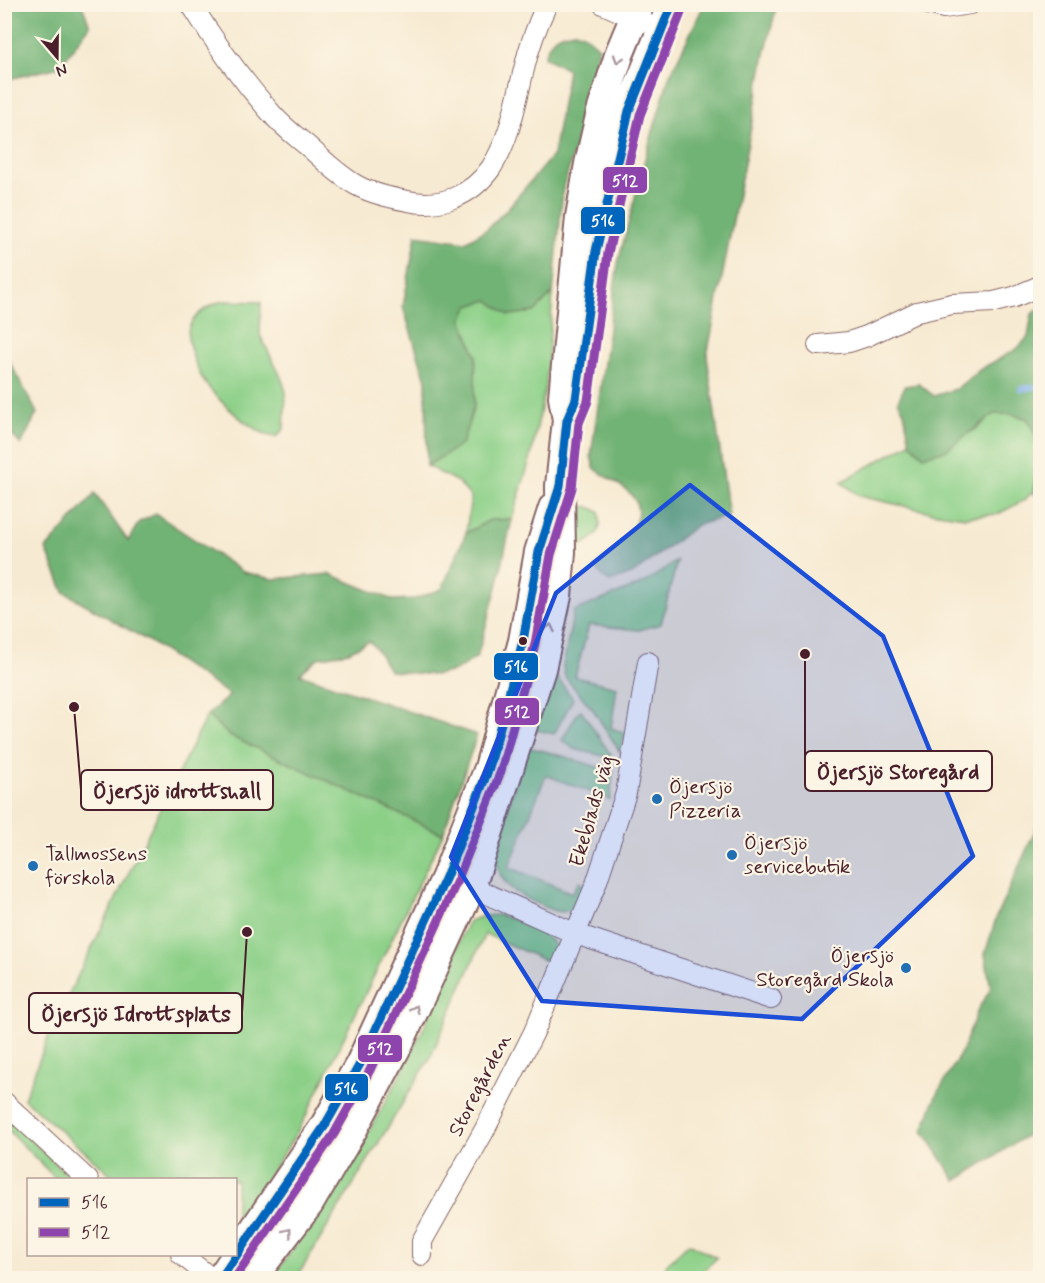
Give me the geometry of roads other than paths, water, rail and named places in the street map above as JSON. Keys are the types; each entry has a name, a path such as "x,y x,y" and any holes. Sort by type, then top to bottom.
{"street":[{"path":"191,4 231,64 273,116 329,165 356,185 389,197 422,204 438,204 461,196 480,181 491,168 506,137 525,66 547,4"},
{"path":"567,420 576,399 596,251 629,111 666,17 603,4"},
{"path":"928,4 944,8 970,4"},
{"path":"252,1278 309,1204 352,1131 400,1041 459,882 523,641 539,552 560,486 567,420 563,397 580,217 587,174 602,112 620,52 637,11"},
{"path":"818,345 849,342 917,312 952,304 994,302 1041,286"},
{"name":"Ekeblads väg","path":"576,933 596,884 626,793 648,662"},
{"path":"459,882 576,933 771,999"},
{"path":"237,1255 324,1127 459,882"},
{"name":"Storegården","path":"422,1255 422,1241 484,1131 534,1032 576,933"},
{"path":"4,1102 87,1178"},
{"path":"184,1256 211,1278"},
{"path":"221,1278 236,1256"}],"waterway":[{"path":"1021,389 1040,386"}],"place":[{"name":"Öjersjö Storegård","path":"805,654"},
{"name":"Öjersjö idrottshall","path":"74,707"},
{"name":"Öjersjö Pizzeria","path":"657,799"},
{"name":"Öjersjö servicebutik","path":"732,855"},
{"name":"Tallmossens förskola","path":"33,866"},
{"name":"Öjersjö Idrottsplats","path":"247,932"},
{"name":"Öjersjö Storegård Skola","path":"906,968"}]}
